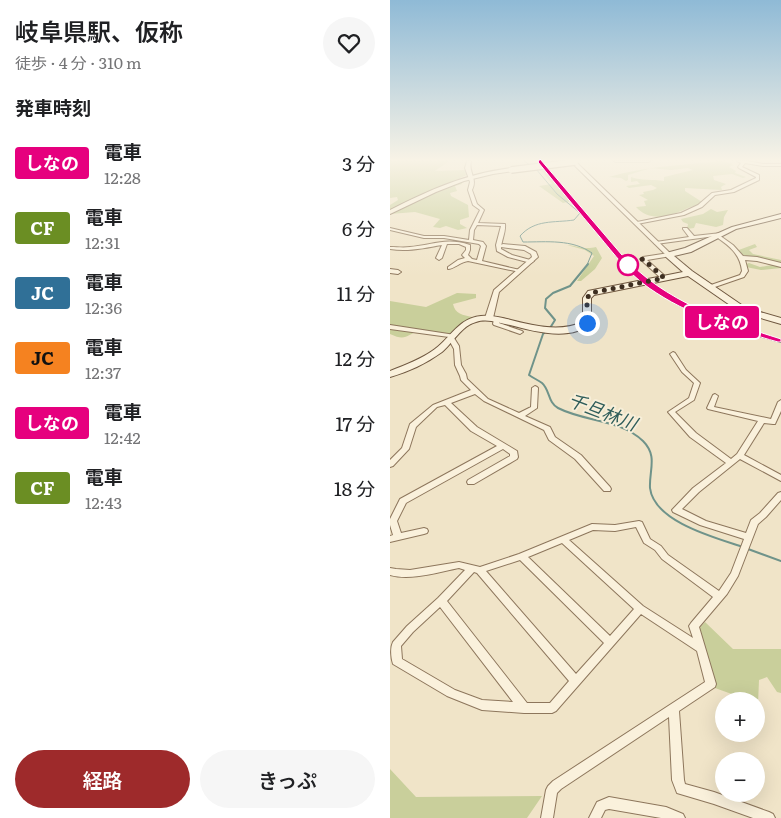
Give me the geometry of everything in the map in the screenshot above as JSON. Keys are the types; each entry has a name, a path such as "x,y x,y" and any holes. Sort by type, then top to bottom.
{"main road":[{"path":"669,255 688,250 740,226 781,216"},
{"path":"669,255 688,273 743,310 781,321"},
{"path":"390,374 436,352 467,322 476,318 493,318 558,329 578,329 587,323 587,298 591,293 688,273"}],"street":[{"path":"390,212 416,199"},
{"path":"471,241 472,230 482,210 474,205 472,199"},
{"path":"613,199 669,255"},
{"path":"637,224 682,214 703,204 708,199"},
{"path":"476,224 502,225 502,235 498,245 499,250 510,256 532,261"},
{"path":"685,228 692,237"},
{"path":"390,229 424,238 444,237 483,243 484,246 479,262"},
{"path":"656,243 718,235 743,258 745,264 744,274 710,287"},
{"path":"390,248 412,250 445,242 459,243 468,246 466,255 468,259"},
{"path":"439,258 445,242"},
{"path":"504,246 530,250 535,257 496,292 493,318 496,324 520,332"},
{"path":"664,278 643,259 669,255"},
{"path":"743,258 754,258 781,265"},
{"path":"450,268 460,261 468,259 518,271"},
{"path":"390,271 398,272"},
{"path":"390,327 452,337 458,348 458,364 464,374 464,380 493,403 547,428 552,438 578,457 607,489"},
{"path":"673,354 684,372 697,384 692,399 671,412 693,435 732,463"},
{"path":"521,415 534,408 535,388"},
{"path":"390,464 405,449 413,426 435,406 476,391"},
{"path":"715,396 710,408 774,422 781,402"},
{"path":"446,402 474,429 514,452 514,457 472,482"},
{"path":"747,539 703,523 676,510 702,485 740,456 762,420"},
{"path":"424,531 394,538 394,521 403,501 503,446"},
{"path":"740,456 781,478"},
{"path":"547,818 552,790 557,785 711,684 694,626 735,574 754,522 781,495"},
{"path":"640,610 552,708 482,705 451,693 397,661 396,645 410,629 476,569 522,556 592,527 615,528 639,524 647,540 658,548 664,557 719,596"},
{"path":"564,540 640,610 701,649"},
{"path":"522,556 610,642"},
{"path":"390,571 410,574 459,565 476,569 576,682"},
{"path":"441,601 524,708"},
{"path":"674,710 678,780 681,789 714,798 769,818"},
{"path":"595,818 601,806 610,803 666,813 679,818"}],"green space":[{"path":"457,199 468,205 469,217 460,220 460,224 467,228 458,230 446,226 440,228 433,227 440,219 415,212 390,214 390,205 398,200"},
{"path":"558,199 569,199 571,201 563,203"},
{"path":"647,199 698,199 702,202 668,215 654,216 642,212 636,207 646,206 644,201 648,200"},
{"path":"711,209 717,212 728,210 724,217 723,225 716,227 696,223 694,228 687,229 688,224 681,219 703,214"},
{"path":"755,244 757,247 749,250 753,254 781,260 781,268 761,270 746,267 746,264 749,263 760,267 772,265 773,262 740,255 736,251"},
{"path":"567,245 585,248 596,247 602,258 595,269 581,281 577,281 594,256 585,250"},
{"path":"457,293 476,294 476,298 453,304 458,312 472,317 455,331 446,334 420,331 406,337 390,334 390,301 426,307"},
{"path":"705,622 733,649 781,649 781,693 777,692 767,677 759,680 758,692 726,692 715,688 699,628"},
{"path":"390,769 416,797 542,796 527,818 390,818"}],"waterway":[{"name":"千旦林川","path":"563,199 580,213 574,220 538,224 520,236 523,242 559,242 576,245 592,253 587,265"},
{"name":"千旦林川","path":"550,328 555,320 545,308 546,299 553,293 570,286 588,264"},
{"name":"千旦林川","path":"546,331 543,334 529,375 545,386 555,406 568,413 613,425 634,434 643,441 650,452 652,458 650,488 654,500 662,510 688,527 743,547"},
{"name":"千旦林川","path":"748,549 781,561"}],"railway":[{"path":"571,199 627,265"},
{"path":"627,265 660,292 698,313 739,329 781,341"}],"train":[{"name":"しなの","path":"572,199 634,272 651,286 699,313 731,326 781,341"}],"route":[{"path":"587,323 587,298 594,291 664,278 643,259 628,265"}]}
